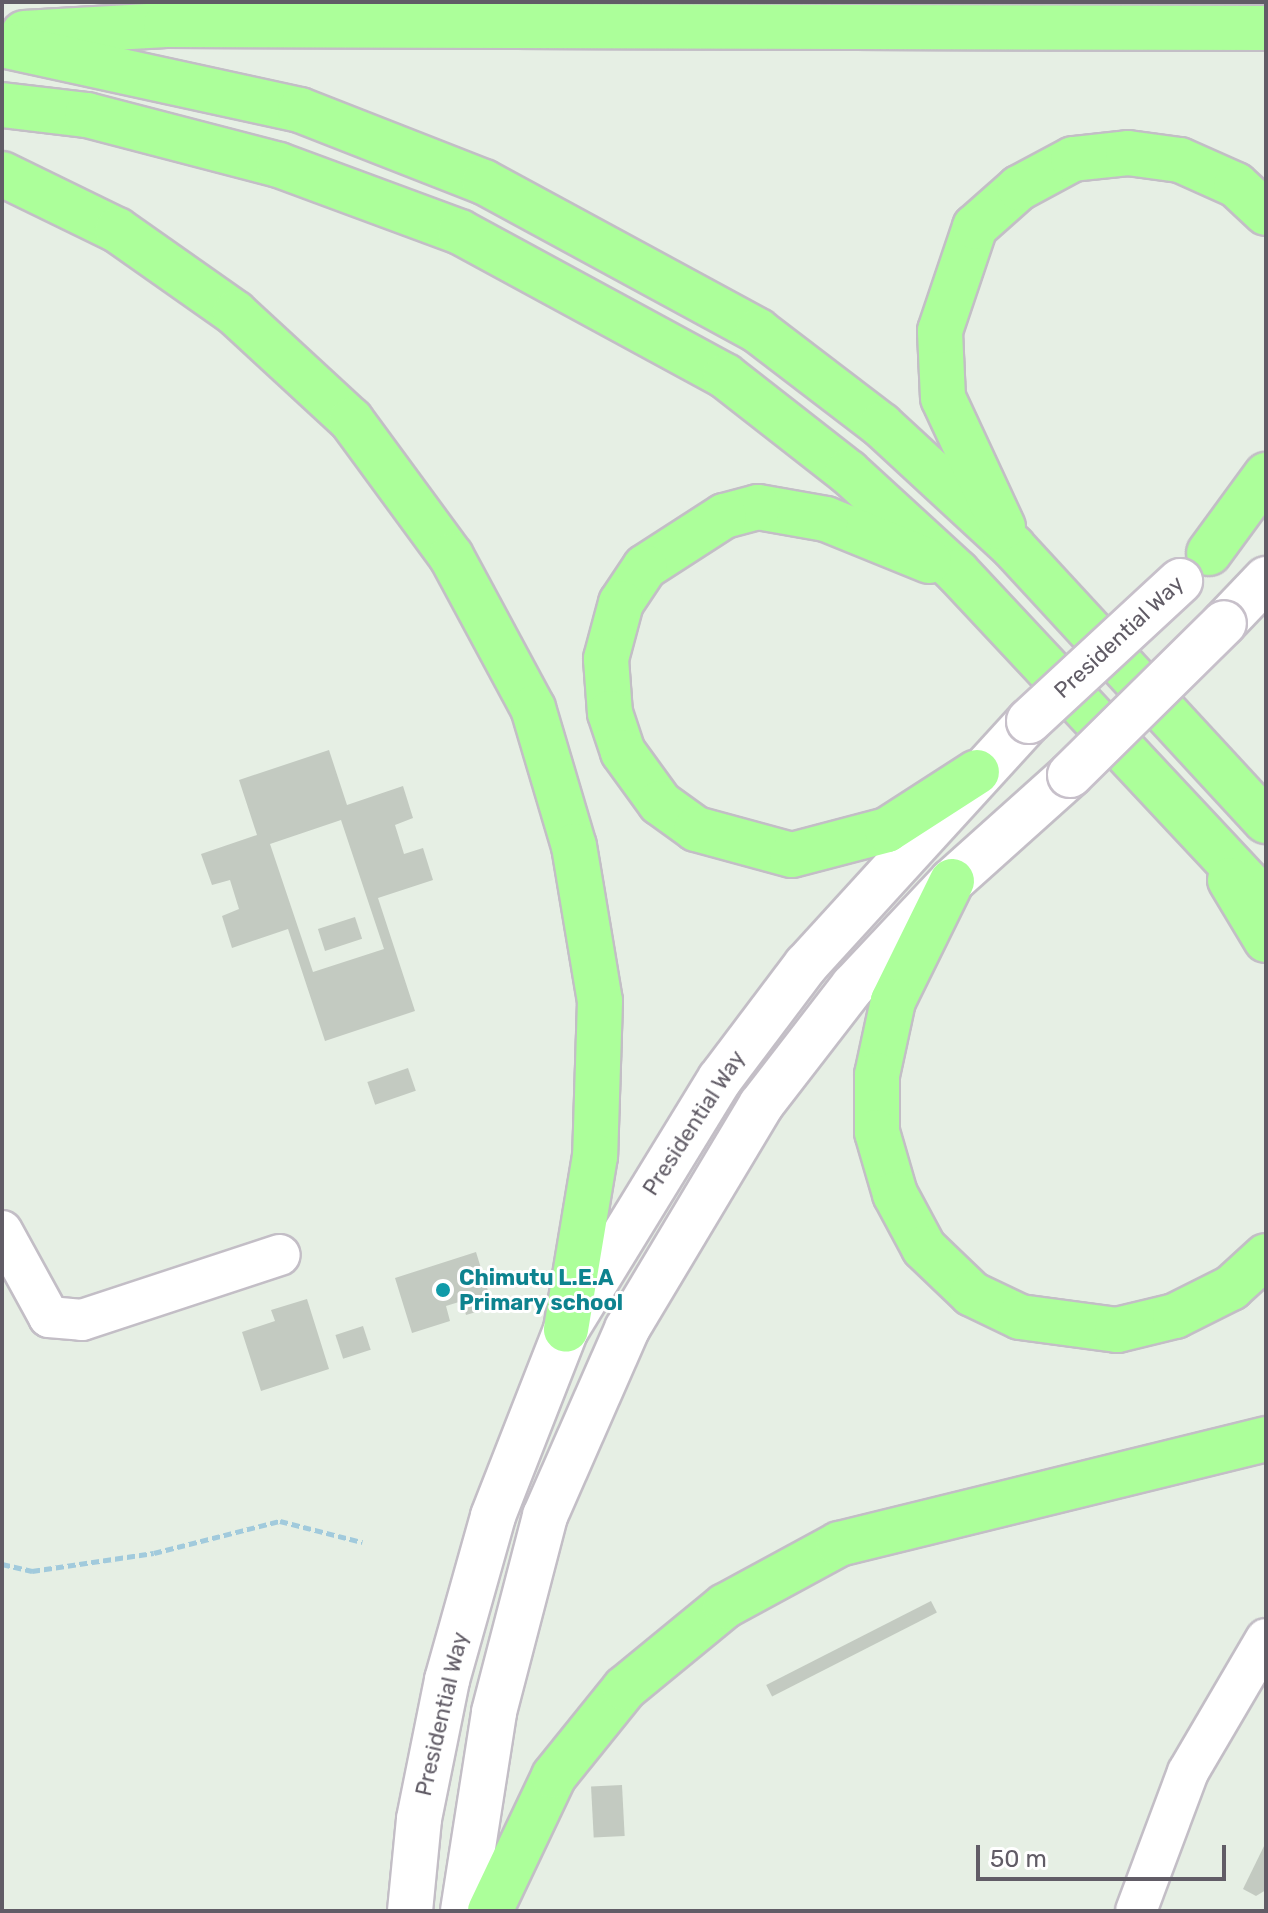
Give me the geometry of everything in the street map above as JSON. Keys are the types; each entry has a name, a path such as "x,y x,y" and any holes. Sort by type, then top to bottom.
{"highway":[{"path":"2,34 166,25 1266,28"},
{"path":"2,45 300,110 484,182 758,331 881,425 1013,547 1257,805"},
{"path":"2,105 87,115 279,165 460,232 725,376 848,472 957,572 1266,902"},
{"path":"1013,547 943,398 940,331 975,227 1019,188 1073,159 1128,153 1180,160 1236,185 1266,213"},
{"path":"2,174 117,230 235,313 351,420 451,556 533,708 574,846 600,1001 595,1156 566,1330"},
{"path":"1194,567 1266,475"},
{"path":"957,572 826,519 758,507 724,516 645,567 621,603 606,659 610,713 623,752 660,803 696,829 792,855 887,830 977,772"},
{"path":"1202,836 1266,940"},
{"path":"952,881 893,1001 877,1075 877,1132 895,1194 924,1248 972,1294 1020,1317 1117,1330 1175,1316 1231,1288 1266,1256"},
{"path":"490,1911 554,1776 625,1688 725,1606 839,1544 1266,1439"}],"main road":[{"name":"Presidential Way","path":"410,1911 419,1819 447,1680 493,1516 566,1330 720,1079 806,965 977,772 1266,501"},
{"name":"Presidential Way","path":"463,1911 494,1712 545,1516 627,1329 761,1105 853,986 952,881 1070,775 1266,579"}],"street":[{"path":"2,1231 28,1289 49,1317 82,1320 280,1255"},
{"path":"1136,1911 1188,1772 1266,1639"}],"path":[{"path":"2,1564 32,1571 154,1553 280,1521 362,1542"}],"building":[{"path":"329,750 347,805 403,786 413,818 395,825 404,854 423,848 433,880 378,898 415,1011 325,1041 288,929 232,948 222,916 239,909 230,880 212,885 201,854 257,835 239,780","holes":["341,820 384,949 313,972 270,844"]},
{"path":"355,917 362,939 325,951 318,929"},
{"path":"408,1068 416,1091 375,1105 367,1082"},
{"name":"Chimutu L.E.A Primary school","path":"476,1252 493,1307 466,1315 462,1301 446,1306 450,1321 412,1333 395,1278"},
{"path":"307,1299 329,1369 261,1391 242,1332 275,1321 271,1310"},
{"path":"363,1326 371,1350 343,1359 335,1335"},
{"path":"931,1601 937,1613 772,1697 766,1685"},
{"path":"622,1785 625,1836 594,1838 591,1787"},
{"path":"1266,1842 1266,1890 1256,1896 1243,1889"}],"place":[{"name":"Chimutu L.E.A Primary school","path":"443,1290"}]}
